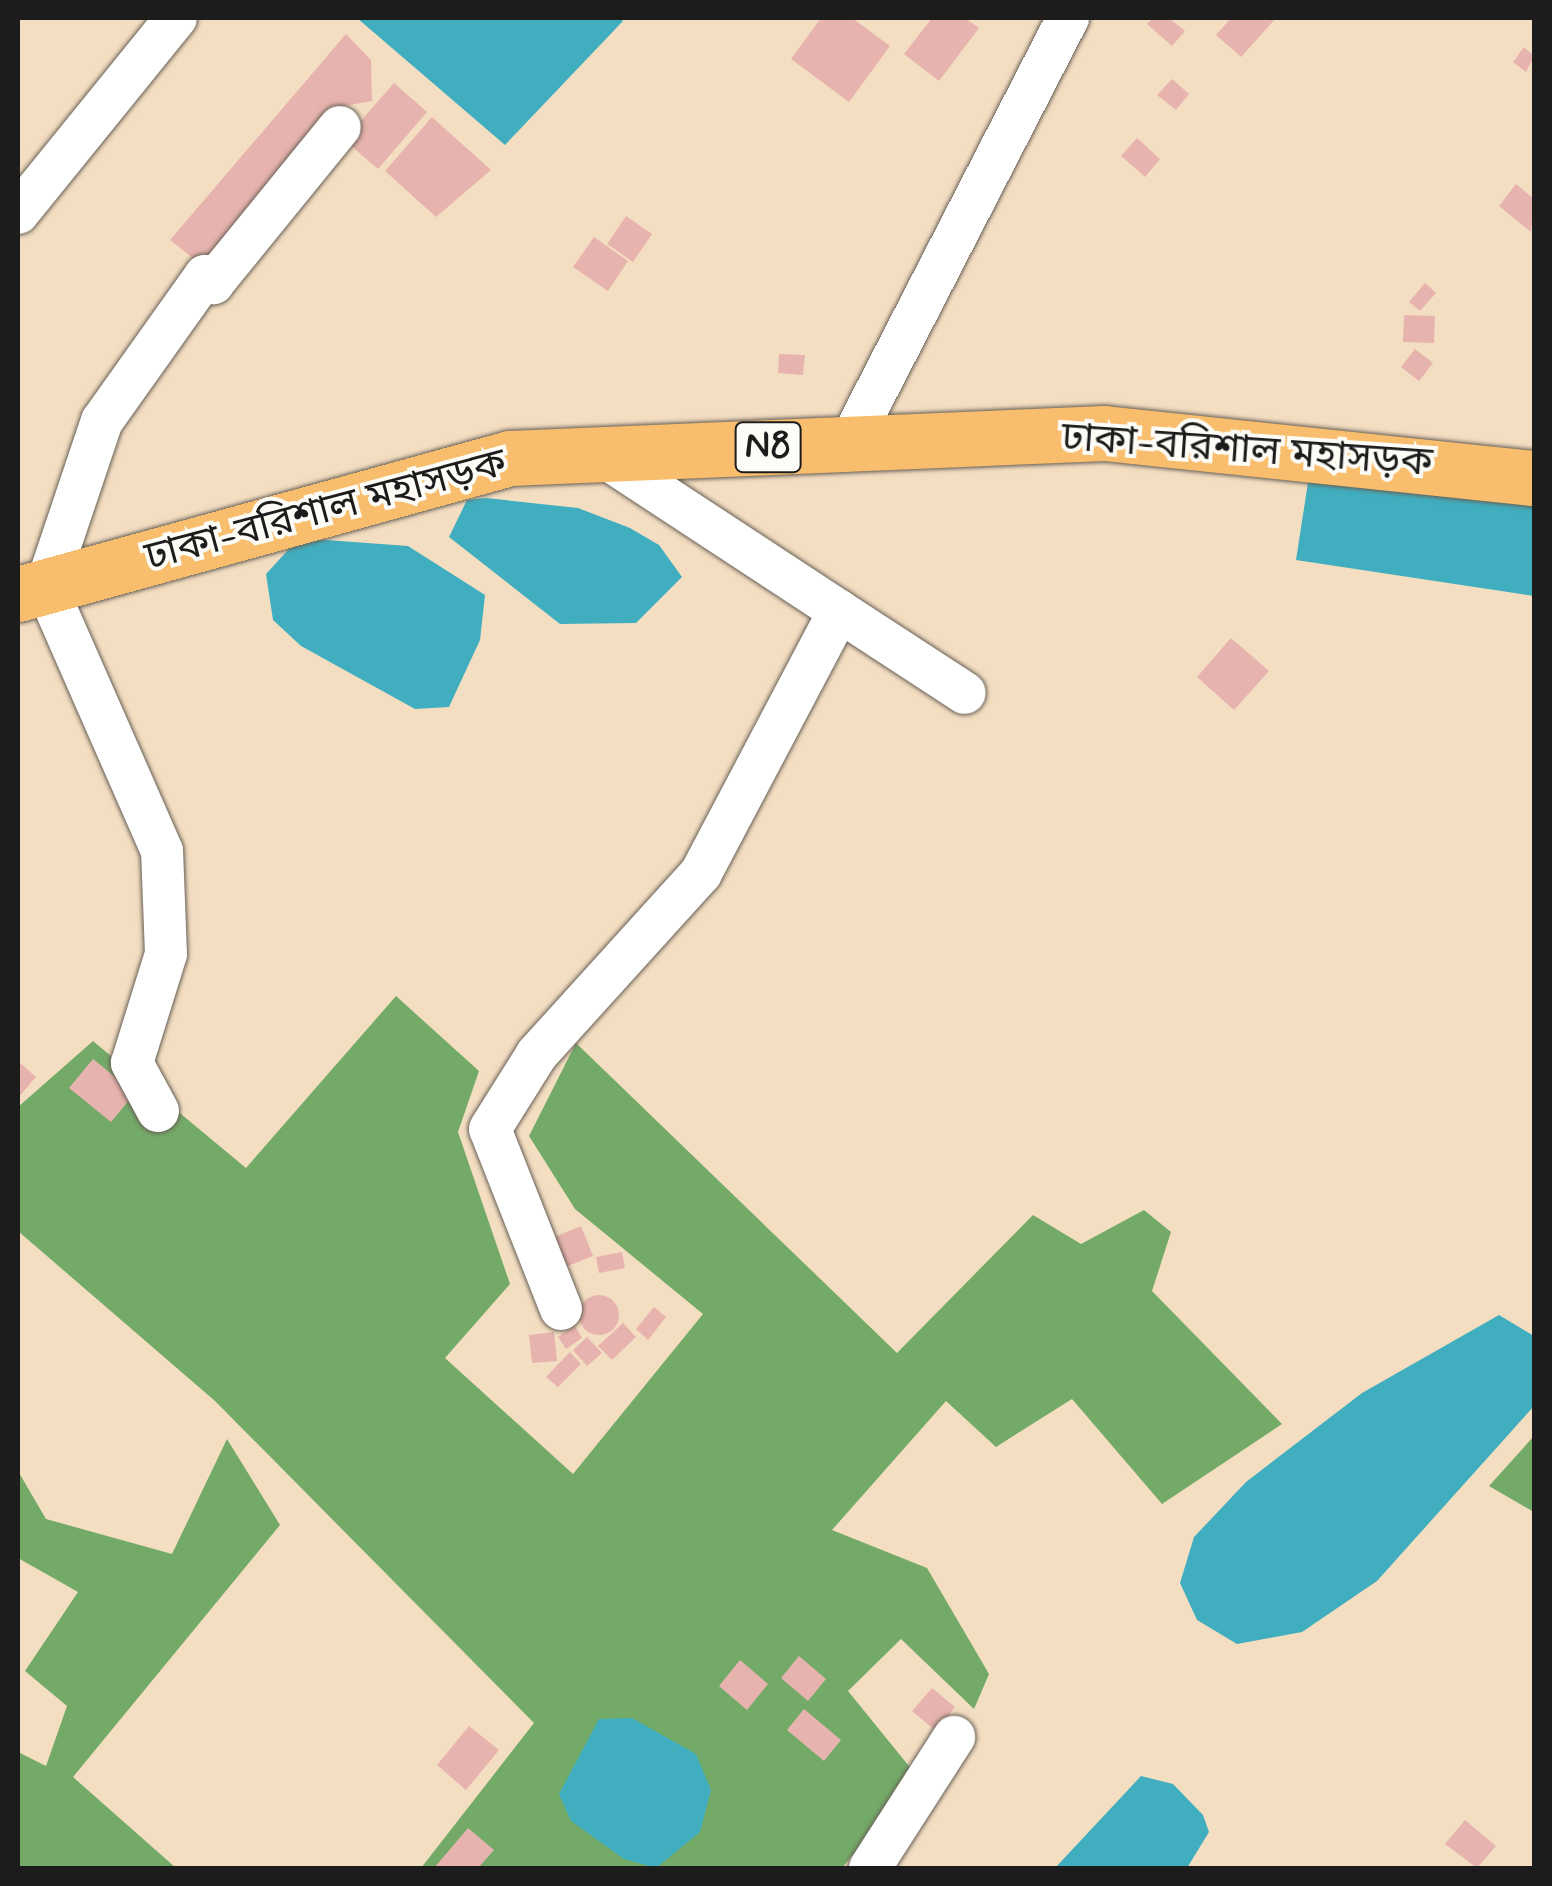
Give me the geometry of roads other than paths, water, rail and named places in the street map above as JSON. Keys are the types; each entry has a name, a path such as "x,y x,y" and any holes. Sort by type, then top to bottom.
{"highway":[{"name":"ঢাকা-বরিশাল মহাসড়ক","path":"32,590 510,458 1104,432 1534,478"}],"street":[{"path":"18,214 176,18"},
{"path":"849,444 1068,18"},
{"path":"158,1112 132,1063 166,954 162,851 32,590 102,421 205,276 213,282 340,127"},
{"path":"594,455 608,453 839,612 965,692"},
{"path":"561,1308 490,1129 537,1054 701,873 839,612"},
{"path":"870,1868 954,1737"}],"water":[{"path":"357,18 619,18 623,21 505,145"},
{"path":"1311,463 1534,497 1534,596 1296,560"},
{"path":"486,498 578,508 630,528 659,545 682,577 636,623 560,624 449,537 467,500"},
{"path":"299,538 408,546 485,595 480,640 449,707 415,709 301,646 273,620 266,574"},
{"path":"1499,1315 1534,1336 1534,1406 1377,1581 1302,1632 1237,1644 1197,1620 1180,1583 1194,1537 1246,1482 1362,1393"},
{"path":"632,1718 696,1754 711,1790 700,1832 656,1868 624,1859 571,1821 559,1794 599,1719"},
{"path":"1141,1776 1173,1784 1203,1815 1209,1832 1187,1868 1055,1868"}]}
